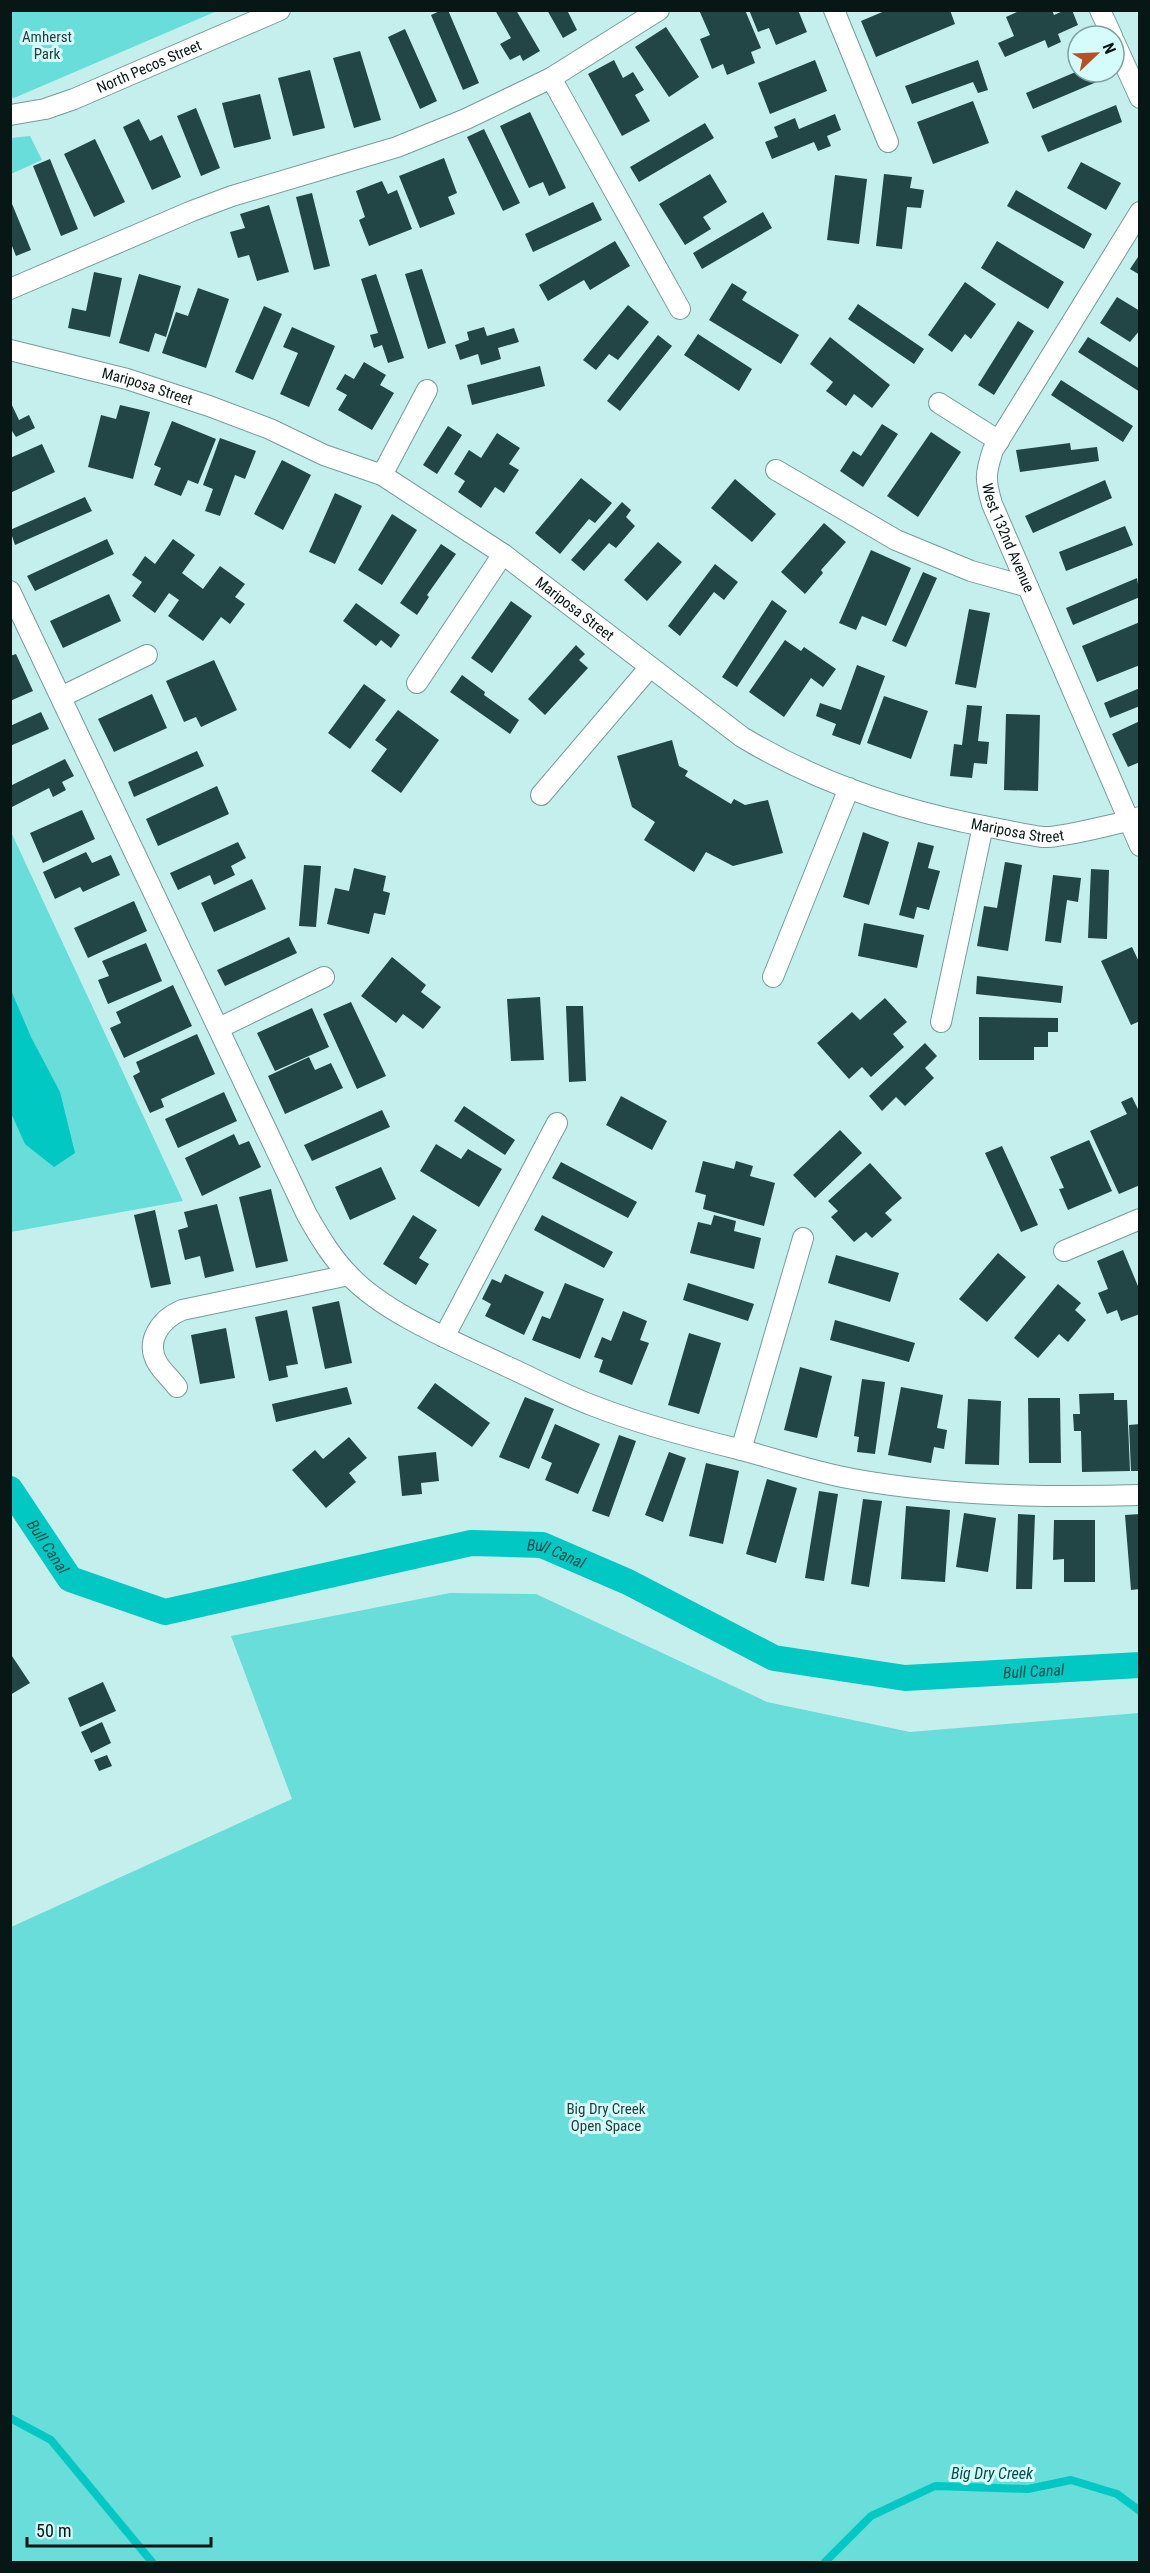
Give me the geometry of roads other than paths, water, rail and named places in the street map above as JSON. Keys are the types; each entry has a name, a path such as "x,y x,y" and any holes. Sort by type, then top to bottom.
{"street":[{"name":"North Pecos Street","path":"13,115 74,99 280,10"},
{"path":"10,290 222,199 397,147 466,119 551,78 659,10"},
{"path":"834,10 888,142"},
{"path":"1101,10 1107,24"},
{"path":"1126,67 1140,98"},
{"path":"551,78 680,309"},
{"name":"West 132nd Avenue","path":"1140,212 999,441 986,471 985,480 992,504 1028,587 1134,819 1140,846"},
{"name":"Mariposa Street","path":"10,350 127,379 209,406 270,429 324,455 382,475 503,554 742,737 771,755 849,788 900,806 983,826 1045,837 1134,819"},
{"path":"382,475 427,390"},
{"path":"939,403 999,441"},
{"path":"776,470 896,540 971,571 1028,587"},
{"path":"417,683 503,554"},
{"path":"10,591 307,1215 320,1237 349,1275 375,1296 444,1336 592,1406 671,1432 853,1479 928,1489 1014,1494 1140,1496"},
{"path":"61,696 147,655"},
{"path":"541,795 650,667"},
{"path":"773,977 849,788"},
{"path":"941,1022 983,826"},
{"path":"219,1028 324,976"},
{"path":"444,1336 557,1124"},
{"path":"1064,1251 1140,1219"},
{"path":"741,1450 803,1238"},
{"path":"177,1387 157,1363 154,1353 154,1336 157,1329 170,1316 182,1310 349,1275"}],"waterway":[{"name":"Bull Canal","path":"10,1489 70,1579 165,1612 471,1543 542,1545 628,1582 774,1658 905,1678 1140,1665"},
{"name":"Big Dry Creek","path":"10,2418 51,2440 152,2562"},
{"name":"Big Dry Creek","path":"825,2562 871,2516 935,2486 1028,2489 1071,2480 1117,2494 1140,2511"}],"park label":[{"name":"Amherst Park","path":"47,46"},
{"name":"Big Dry Creek Open Space","path":"606,2118"}]}
